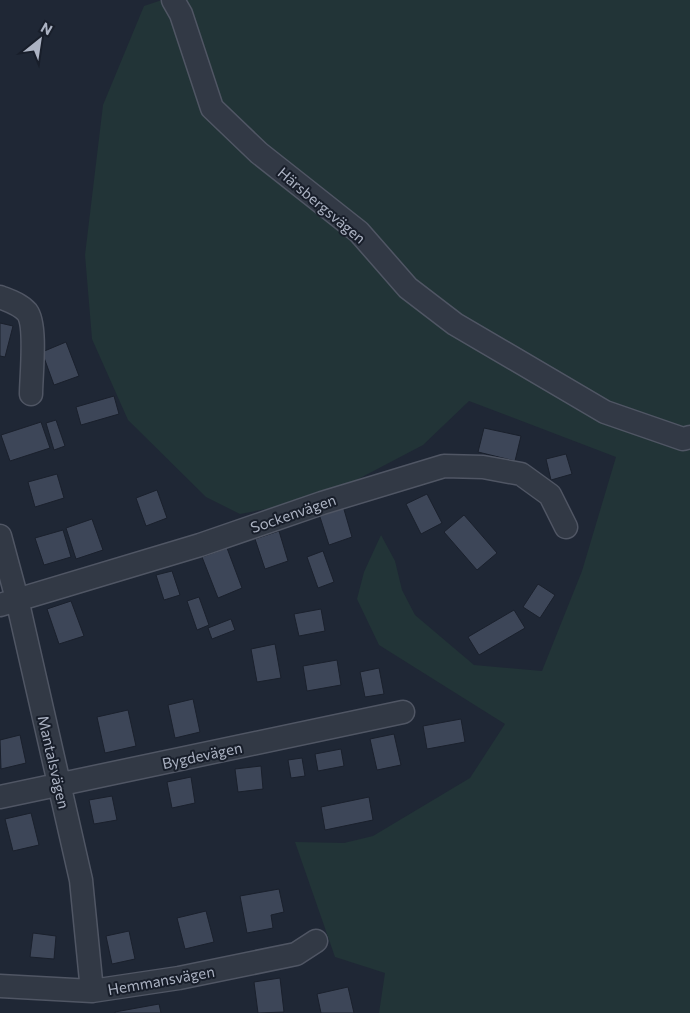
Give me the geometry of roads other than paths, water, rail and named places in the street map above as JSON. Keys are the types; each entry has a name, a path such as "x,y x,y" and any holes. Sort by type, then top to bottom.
{"street":[{"name":"Härsbergsvägen","path":"173,0 181,14 212,108 259,153 359,232 408,288 455,324 605,412 683,439 690,437"},
{"path":"0,297 18,304 28,314 32,330 31,394"},
{"name":"Sockenvägen","path":"9,602 200,545 322,503 444,466 483,467 521,474 550,495 566,527"},
{"name":"Mantalsvägen","path":"0,536 9,602 59,784 81,880 92,991"},
{"name":"Bygdevägen","path":"0,797 403,712"},
{"name":"Hemmansvägen","path":"0,986 92,991 178,978 296,954 316,941"}]}
